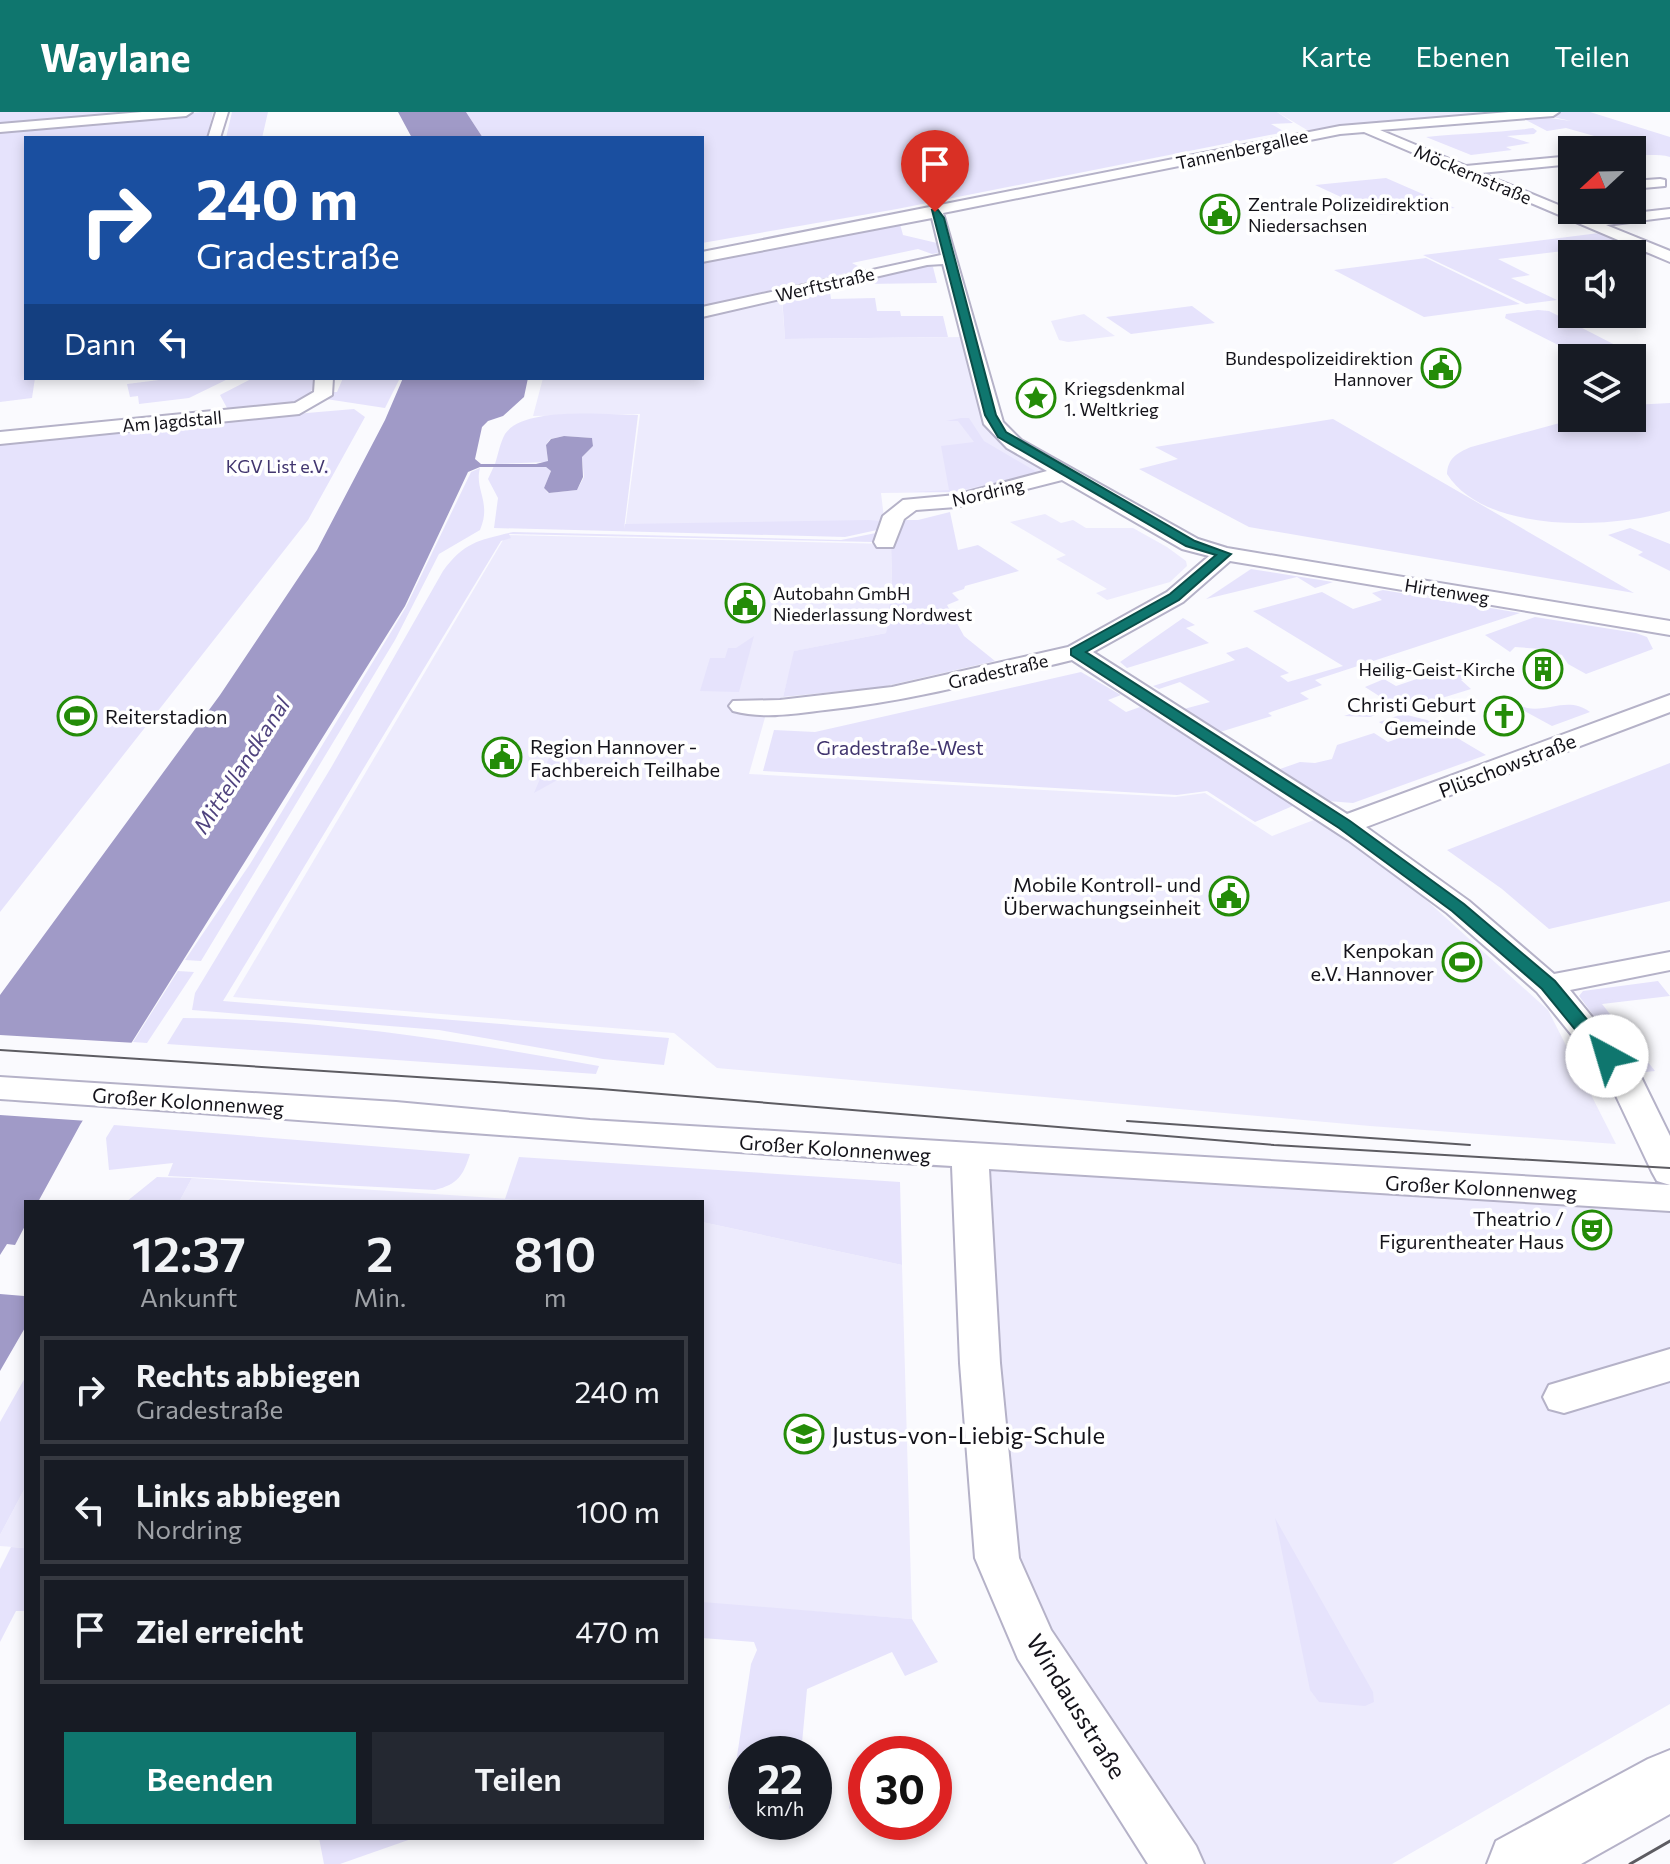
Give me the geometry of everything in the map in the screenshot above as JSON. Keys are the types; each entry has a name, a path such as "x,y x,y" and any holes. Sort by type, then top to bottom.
{"main road":[{"path":"1519,1864 1670,1780"}],"street":[{"path":"0,128 186,112"},
{"path":"215,136 222,112"},
{"name":"Tannenbergallee","path":"704,257 1325,132 1553,112"},
{"path":"1306,124 1325,132"},
{"name":"Möckernstraße","path":"1363,128 1558,209"},
{"path":"1465,170 1558,161"},
{"path":"1646,184 1660,183"},
{"path":"1524,195 1558,192"},
{"name":"Nordring","path":"935,212 994,424 1014,444 1190,544 1225,554"},
{"path":"1646,216 1670,213"},
{"name":"Möckernstraße","path":"1593,224 1670,257"},
{"name":"Werftstraße","path":"704,312 927,260 949,259"},
{"name":"Am Jagdstall","path":"0,438 290,409 313,402 323,395 324,380"},
{"name":"Nordring","path":"885,542 894,516 910,504 956,501 1065,473"},
{"name":"Hirtenweg","path":"1225,554 1670,628"},
{"name":"Gradestraße","path":"742,706 808,706 892,695 1076,652 1175,597 1225,554"},
{"path":"1076,652 1344,825 1458,907 1548,985 1624,1077 1670,1172"},
{"name":"Plüschowstraße","path":"1344,825 1670,703"},
{"path":"1548,985 1670,961"},
{"name":"Großer Kolonnenweg","path":"0,1088 396,1114 574,1131 1670,1198"},
{"name":"Windausstraße","path":"970,1157 980,1363 997,1558 1034,1644 1178,1864"},
{"path":"1564,1397 1670,1365"}],"shaded area":[{"path":"1277,112 1530,112 1325,132 1307,130"},
{"path":"781,288 785,339 962,337 985,417 1001,442 1042,467 1045,472 968,492 881,493 885,526 625,529 640,414 533,416 542,380 704,380 704,306"},
{"path":"1084,314 1115,336 1068,342 1059,340 1051,321"},
{"path":"1045,514 1061,523 1073,520 1086,528 1133,528 1167,547 1186,561 1187,566 1170,582 1107,600 1096,593 1107,589 1056,559 1066,555 1010,522"},
{"path":"506,535 891,544 892,582 886,633 795,651 783,697 766,714 749,774 1175,797 1205,793 1272,836 1319,818 1394,871 1548,1010 1616,1144 1370,1126 717,1068 674,1033 233,997"},
{"path":"970,1157 1670,1198 1670,1704 1392,1864 1178,1864 997,1558"},
{"path":"192,1178 527,1200 180,1200"},
{"name":"Justus-von-Liebig-Schule","path":"704,1222 902,1265 912,1619 704,1603"},
{"path":"24,1490 24,1548 0,1546 0,1535"}],"green space":[{"path":"0,112 142,112 0,125"},
{"path":"213,112 207,136 24,136 24,380 35,380 32,398 0,402 0,131"},
{"path":"232,112 268,112 262,136 226,136"},
{"path":"466,112 1277,112 1293,123 1271,124 1285,132 897,209 704,243 704,136 482,136"},
{"path":"1530,112 1590,112 1670,137 1670,157 1646,155 1646,136 1594,136 1566,128 1547,131 1524,119 1543,117 1571,121"},
{"path":"1533,128 1537,131 1534,134 1507,136 1530,143 1506,147 1512,150 1471,155 1426,137 1506,131"},
{"path":"1386,178 1455,208 1380,215 1315,185"},
{"path":"900,224 903,235 937,243 938,253 918,249 852,263 864,269 704,306 704,259"},
{"path":"1599,233 1617,240 1558,240 1558,252 1498,259 1530,275 1511,278 1557,300 1526,304 1423,255"},
{"path":"1426,258 1520,304 1424,317 1334,270"},
{"path":"924,266 933,267 937,283 864,284 865,278"},
{"path":"829,286 831,299 875,298 877,311 900,311 901,316 943,316 948,337 785,339 782,296"},
{"path":"1192,306 1215,323 1131,334 1106,317"},
{"path":"1549,311 1558,316 1558,328 1582,328 1613,344 1558,345 1505,318 1506,314"},
{"path":"159,380 226,380 189,398 139,404 138,396 130,397 127,384"},
{"path":"249,380 314,380 312,390 304,398 280,408 226,413 227,408 220,395"},
{"path":"342,380 399,380 385,408 326,399 330,392 337,392"},
{"path":"1670,403 1670,511 1645,517 1584,523 1519,517 1490,508 1465,494 1447,474 1454,457 1471,447 1558,423 1558,432 1646,432 1646,404"},
{"name":"Reiterstadion","path":"354,409 365,417 308,520 0,912 0,439"},
{"path":"567,414 638,415 624,529 625,524 869,520 880,521 877,530 845,537 494,528 498,498 488,479 494,466 546,467 551,471 544,488 548,493 577,490 584,477 582,457 593,446 592,438 564,436 550,439 546,445 548,462 495,464 505,434 515,425 529,419"},
{"path":"969,418 984,441 1037,472 955,492 913,492 949,490 941,446 974,442 958,421 946,421"},
{"path":"1333,419 1634,593 1249,527 1139,469 1178,459 1155,447"},
{"path":"480,468 484,512 480,530 439,554 395,640 201,961 185,960 250,864 406,607 471,472"},
{"path":"950,512 958,550 978,545 1019,571 965,586 952,593 959,600 947,605 964,636 995,661 882,687 783,697 794,651 886,633 892,582 891,544 898,520 918,520"},
{"path":"1630,528 1670,544 1670,571 1638,555 1643,552 1608,535"},
{"path":"513,532 841,540 876,533 873,542 509,534 511,538 501,541 223,1001 669,1038 664,1065 603,1059 439,1030 192,1010 195,993 332,766 443,571 465,548"},
{"path":"1251,569 1333,582 1315,588 1297,577 1206,599"},
{"path":"1383,590 1520,613 1315,680 1322,685 1300,693 1309,699 1268,713 1272,716 1220,732 1184,709 1210,702 1180,682 1159,689 1153,686 1235,660 1226,653 1247,647 1289,673 1280,676 1288,682 1343,666 1253,611 1322,592 1353,609 1382,600 1372,593"},
{"path":"1535,617 1636,633 1647,637 1653,649 1586,674 1568,664 1562,655 1515,647 1510,652 1485,635"},
{"path":"1183,618 1195,625 1186,628 1209,643 1127,668 1120,662"},
{"path":"754,636 739,692 700,691 710,658 725,658 728,648 736,648"},
{"path":"1446,669 1455,675 1473,669 1481,673 1461,680 1471,689 1429,702 1419,700 1370,717 1344,716 1387,701 1365,687 1384,679 1396,686"},
{"name":"Gradestraße-West","path":"1081,672 1121,695 1108,700 1126,712 1140,707 1295,805 1255,822 1207,791 1177,795 763,771 774,730 815,732"},
{"path":"1503,697 1527,708 1574,705 1590,712 1552,726 1506,701 1492,706 1486,703"},
{"path":"1403,714 1427,720 1486,755 1353,803 1328,801 1280,769 1300,762 1332,759 1337,745 1374,733 1388,742 1402,737 1379,722"},
{"path":"586,752 578,773 570,773 534,793 551,753"},
{"path":"1670,763 1670,901 1549,929 1502,889 1447,850"},
{"path":"178,971 194,972 147,1043 133,1042"},
{"path":"1658,981 1670,996 1602,1004 1655,1071 1636,1073 1579,996 1583,991"},
{"path":"183,1018 288,1022 392,1033 599,1066 596,1074 167,1044"},
{"path":"114,1125 470,1154 458,1178 435,1190 168,1176 173,1163 109,1170 106,1138"},
{"path":"519,1157 900,1182 902,1265 704,1222 704,1200 505,1199"},
{"path":"157,1177 192,1178 180,1200 128,1200"},
{"path":"24,1380 24,1490 0,1535 0,1422"},
{"path":"1275,1518 1373,1692 1374,1702 1365,1706 1319,1702 1310,1690"},
{"path":"11,1547 24,1548 24,1611 16,1611 0,1642 0,1569"},
{"path":"704,1602 912,1619 938,1662 905,1676 892,1652 807,1689 803,1736 740,1736 751,1664 757,1650 754,1642 704,1638"},
{"path":"319,1840 408,1840 340,1864 324,1864"}],"water":[{"path":"398,112 466,112 482,136 411,136"},
{"name":"Mittellandkanal","path":"402,380 528,380 524,397 503,416 488,421 482,427 475,459 481,464 536,464 548,461 546,445 551,439 564,436 592,438 593,446 582,457 583,477 577,490 549,493 544,488 551,471 546,467 480,467 468,472 405,606 80,1125 39,1200 24,1200 24,1228 15,1245 7,1244 0,1255 0,995 220,695 317,550 385,420"},
{"path":"0,1294 24,1296 24,1329 0,1371"}],"pier":[{"path":"0,1035 136,1043 88,1121 0,1115"}],"tram line":[{"path":"0,1050 601,1089 1274,1145 1670,1168"},
{"path":"1127,1121 1470,1145"},
{"path":"1630,1864 1670,1841"}],"place":[{"name":"Zentrale Polizeidirektion Niedersachsen","path":"1220,214"},
{"name":"Bundespolizeidirektion Hannover","path":"1441,368"},
{"name":"Kriegsdenkmal 1. Weltkrieg","path":"1036,398"},
{"name":"Autobahn GmbH Niederlassung Nordwest","path":"745,603"},
{"name":"Heilig-Geist-Kirche","path":"1543,669"},
{"name":"Reiterstadion","path":"77,716"},
{"name":"Christi Geburt Gemeinde","path":"1504,716"},
{"name":"Region Hannover - Fachbereich Teilhabe","path":"502,757"},
{"name":"Mobile Kontroll- und Überwachungseinheit","path":"1229,896"},
{"name":"Kenpokan e.V. Hannover","path":"1462,962"},
{"name":"Theatrio / Figurentheater Haus","path":"1592,1230"},
{"name":"Justus-von-Liebig-Schule","path":"804,1434"}],"route":[{"path":"935,212 990,415 1002,434 1014,444 1190,544 1225,554 1175,597 1076,652 1344,825 1458,907 1548,985 1607,1056"}],"park label":[{"name":"KGV List e.V.","path":"277,466"}]}
